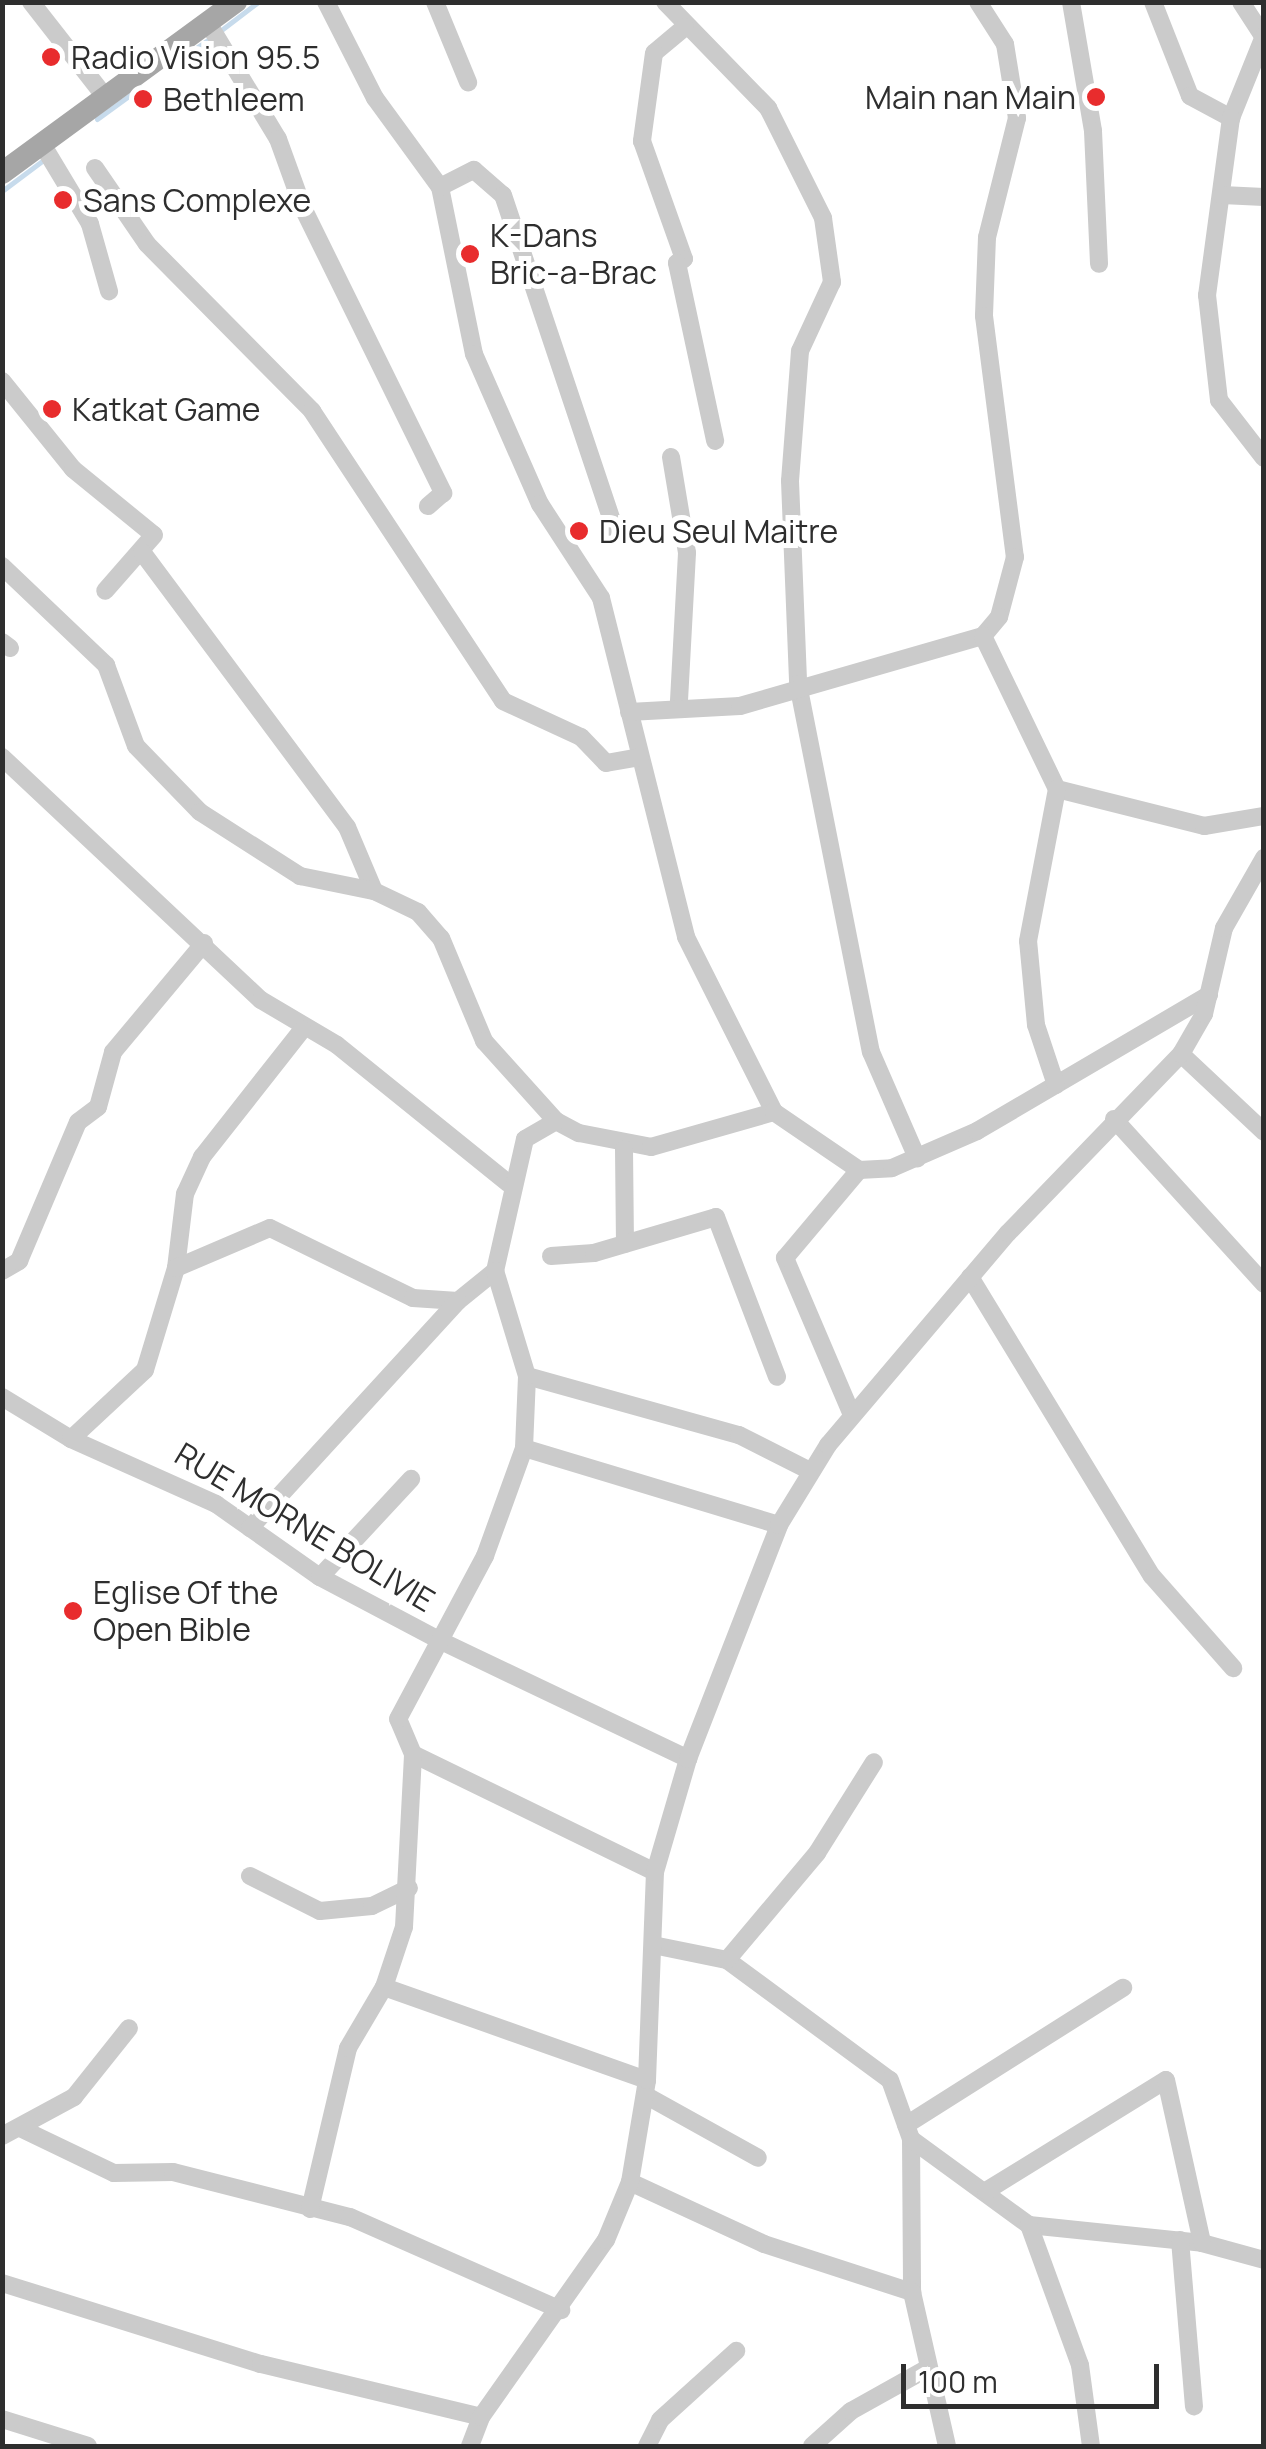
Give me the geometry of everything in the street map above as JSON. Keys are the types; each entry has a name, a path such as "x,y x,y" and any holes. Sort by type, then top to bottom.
{"main road":[{"path":"2,173 236,2"}],"street":[{"path":"31,2 106,98"},
{"path":"326,2 375,98 440,187 474,354 540,504 602,598 686,937 774,1112 859,1170"},
{"path":"435,2 468,82"},
{"path":"664,2 768,108 797,153 826,233 832,282 800,351 790,480 798,684 872,1052 916,1158"},
{"path":"629,712 679,703 740,706 798,684 983,636 999,617 1015,557 984,316 987,237 1018,118 1006,44 978,2"},
{"path":"1072,2 1094,132 1099,264"},
{"path":"1153,2 1190,96 1231,118"},
{"path":"1241,2 1263,36 1231,118 1210,351 1219,400 1264,458"},
{"path":"212,22 278,139 443,492 428,506"},
{"path":"685,27 654,53 642,141 684,259 677,264 715,441"},
{"path":"42,144 90,224 109,291"},
{"path":"95,168 147,244 312,411 503,701 581,738 606,763 639,757"},
{"path":"440,187 474,170 503,195 617,535"},
{"path":"1222,195 1264,197"},
{"path":"2,381 73,469 154,535 105,591"},
{"path":"671,457 687,553 679,703"},
{"path":"142,552 347,827 374,891"},
{"path":"2,566 106,665 136,746 200,812 300,876 374,891 418,912 440,938 484,1041 556,1121 624,1149 774,1112"},
{"path":"983,636 1057,789 1028,942 1036,1025 1056,1085"},
{"path":"2,757 302,1030 337,1045 508,1183"},
{"path":"1057,789 1204,826 1264,816"},
{"path":"470,2446 480,2417 561,2310 630,2182 646,2088 656,1872 688,1759 779,1525 808,1470 970,1277 1114,1118 1181,1054 1210,996 1224,928 1258,882 1264,858"},
{"path":"2,1271 19,1261 78,1122 98,1107 113,1052 204,943"},
{"path":"852,1416 785,1258 859,1170 916,1158 1056,1085 1210,996"},
{"path":"71,1439 145,1370 176,1268 185,1194 202,1157 302,1030"},
{"path":"1181,1054 1262,1130"},
{"path":"1114,1118 1264,1284"},
{"path":"310,2209 348,2048 384,1987 409,1888 413,1754 398,1718 441,1642 524,1448 527,1376 495,1271 508,1183 525,1139 556,1121"},
{"path":"624,1149 626,1244"},
{"path":"551,1256 626,1244 716,1217 777,1377"},
{"path":"176,1268 270,1228 413,1298 458,1301"},
{"path":"250,1528 458,1301 495,1271"},
{"path":"970,1277 1152,1576 1232,1668"},
{"path":"527,1376 739,1435 808,1470"},
{"name":"RUE MORNE BOLIVIE","path":"2,1396 71,1439 148,1468 250,1528 320,1577 441,1642 688,1759"},
{"path":"524,1448 779,1525"},
{"path":"320,1577 411,1479"},
{"path":"413,1754 656,1872"},
{"path":"727,1960 818,1853 874,1762"},
{"path":"250,1876 320,1912 372,1906 409,1888"},
{"path":"653,1945 727,1960 890,2080 909,2132 912,2292 947,2446"},
{"path":"384,1987 646,2088 758,2158"},
{"path":"909,2132 1123,1988"},
{"path":"2,2136 22,2129 74,2097 129,2028"},
{"path":"986,2190 1166,2080 1202,2243"},
{"path":"22,2129 114,2173 173,2172 350,2218 561,2310"},
{"path":"909,2132 1029,2225 1080,2364 1092,2446"},
{"path":"630,2182 764,2244 912,2292"},
{"path":"1029,2225 1202,2243 1264,2260"},
{"path":"1180,2240 1194,2406"},
{"path":"2,2283 262,2364 480,2417"},
{"path":"646,2446 660,2420 736,2351"},
{"path":"812,2446 851,2411 928,2368"},
{"path":"2,2419 88,2446"}],"waterway":[{"path":"220,31 258,2"},
{"path":"170,66 212,37"},
{"path":"97,119 141,87"},
{"path":"2,191 42,161"}],"place":[{"name":"Radio Vision 95.5","path":"51,57"},
{"name":"Main nan Main","path":"1096,97"},
{"name":"Bethleem","path":"143,99"},
{"name":"Sans Complexe","path":"63,200"},
{"name":"K-Dans Bric-a-Brac","path":"470,254"},
{"name":"Katkat Game","path":"52,409"},
{"name":"Dieu Seul Maitre","path":"579,531"},
{"name":"Eglise Of the Open Bible","path":"73,1611"}]}
